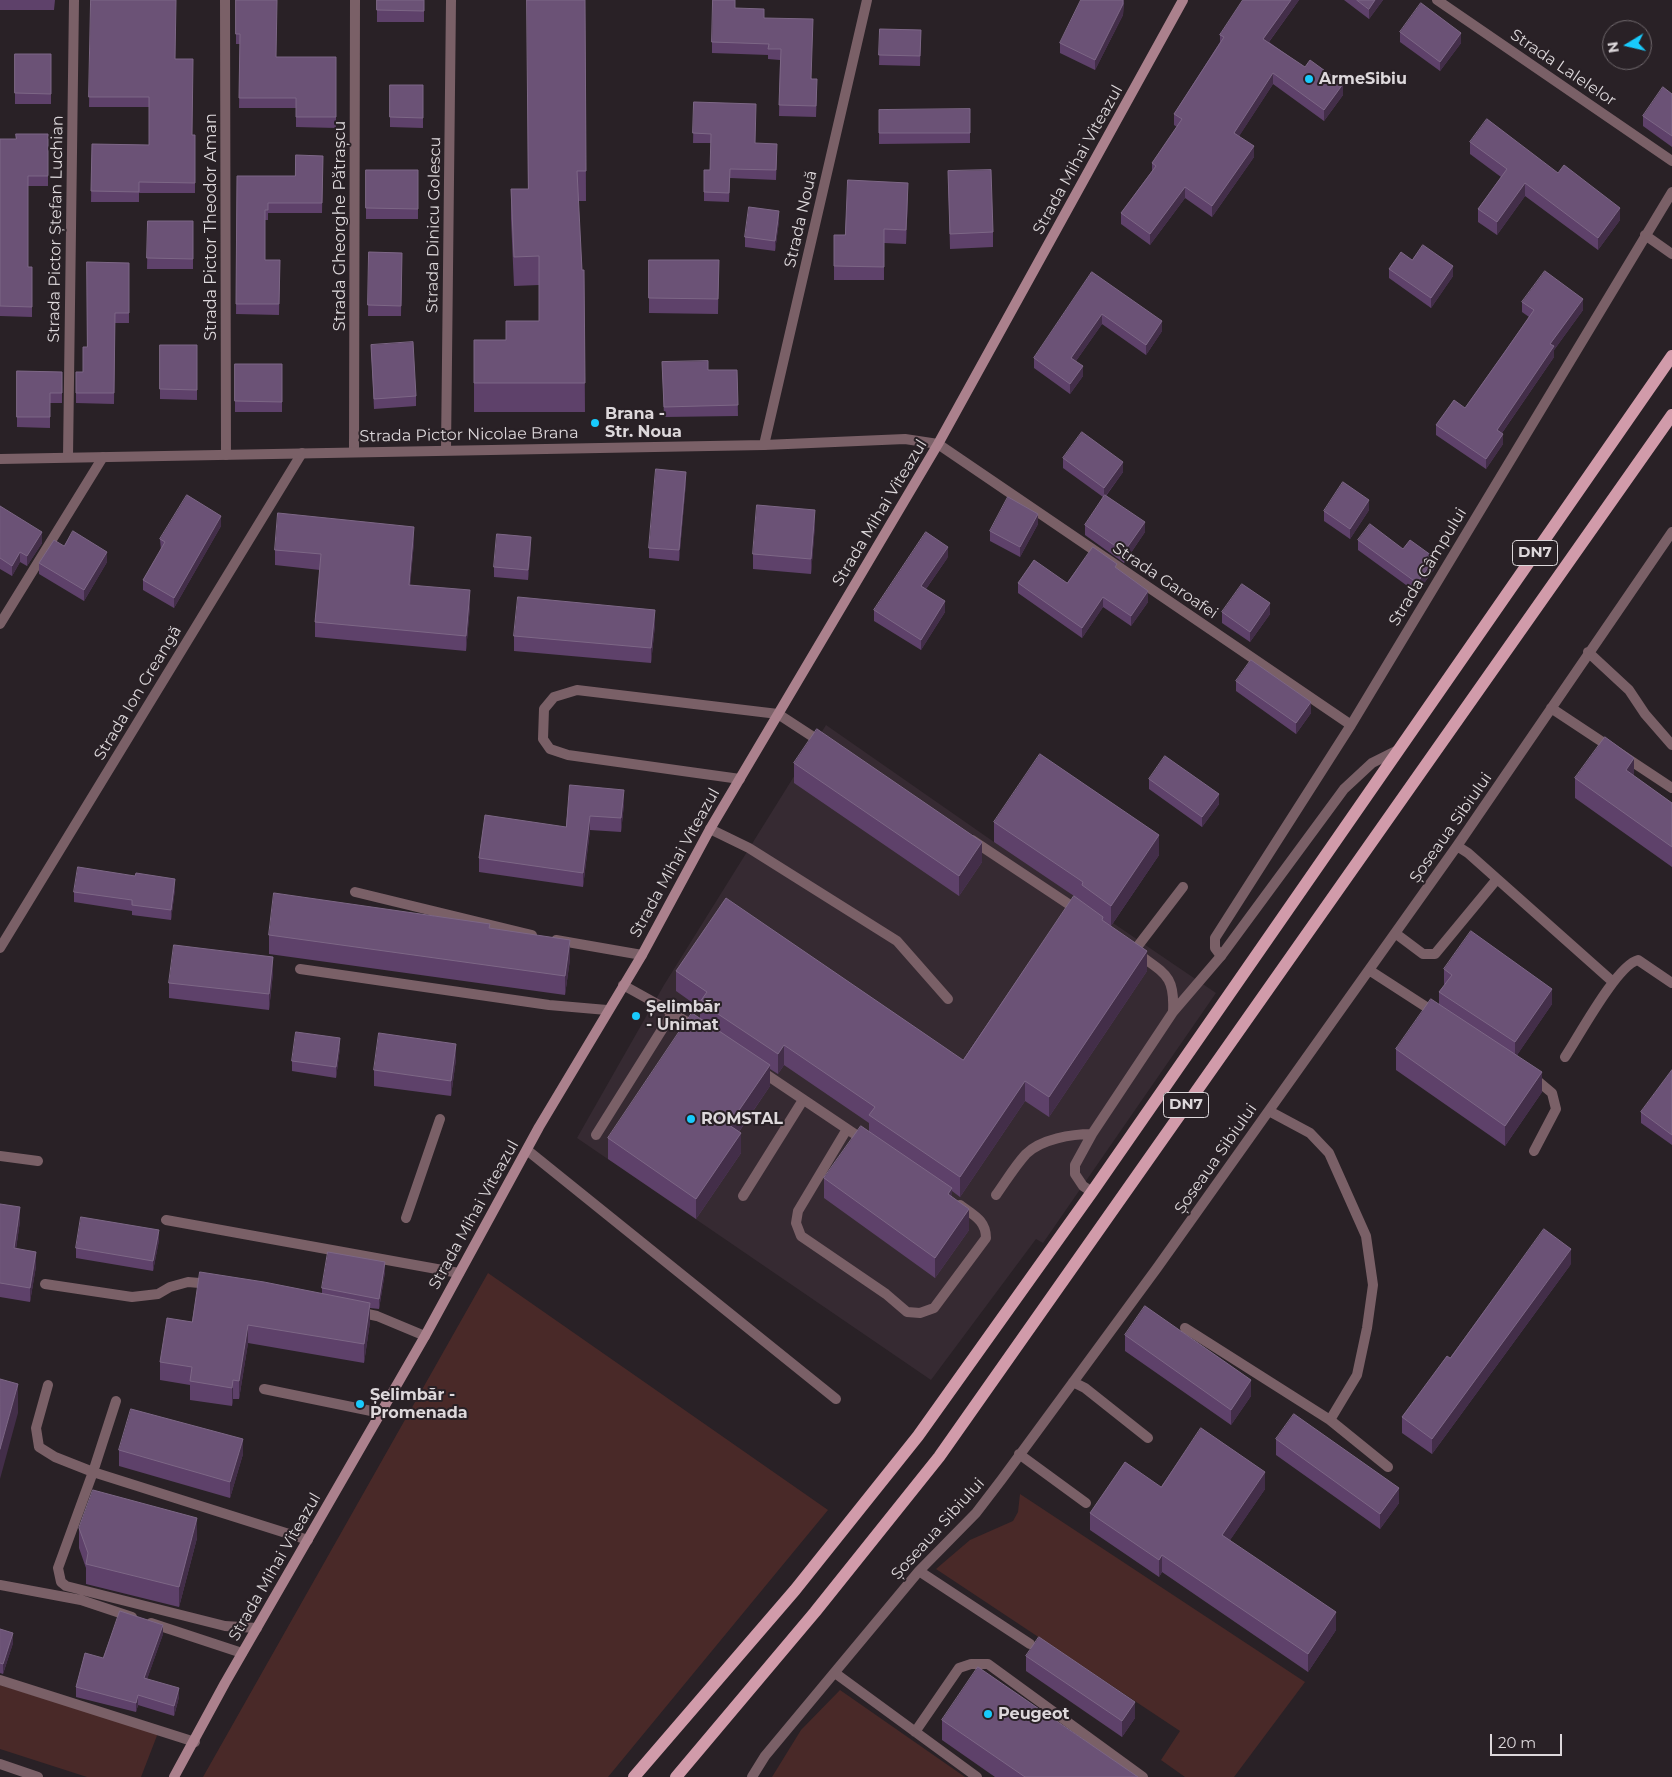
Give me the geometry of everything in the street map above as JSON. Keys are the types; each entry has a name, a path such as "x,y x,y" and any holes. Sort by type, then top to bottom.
{"main road":[{"name":"Strada Mihai Viteazul","path":"174,1777 195,1742 242,1653 425,1336 527,1150 607,1010 642,955 710,829 938,444 1183,0"},
{"name":"DN7","path":"634,1777 795,1590 918,1436 1092,1192 1672,356"},
{"name":"DN7","path":"676,1777 814,1612 939,1456 1672,415"}],"street":[{"name":"Strada Pictor Ștefan Luchian","path":"68,457 74,0"},
{"name":"Strada Pictor Theodor Aman","path":"225,0 226,455"},
{"name":"Strada Gheorghe Pătrașcu","path":"354,452 355,0"},
{"name":"Strada Dinicu Golescu","path":"446,450 451,0"},
{"name":"Strada Nouă","path":"764,445 867,0"},
{"name":"Strada Lalelelor","path":"1437,0 1672,161"},
{"name":"Strada Câmpului","path":"1221,956 1215,948 1215,938 1351,725 1672,192"},
{"path":"1645,235 1672,254"},
{"name":"Strada Pictor Nicolae Brana","path":"0,459 764,445 904,439 938,444"},
{"name":"Strada Garoafei","path":"938,444 1351,725"},
{"name":"Strada Ion Creangă","path":"0,948 302,453"},
{"path":"0,624 103,457"},
{"name":"Șoseaua Sibiului","path":"752,1777 766,1756 919,1571 976,1513 1073,1382 1157,1268 1457,846 1588,652 1672,532"},
{"path":"1588,652 1629,690 1645,714 1672,745"},
{"path":"740,779 568,755 550,749 543,739 544,710 554,697 578,690 778,714 833,750"},
{"path":"1551,708 1672,788"},
{"path":"1092,1192 1083,1186 1075,1174 1075,1165 1092,1134 1173,1012 1221,956 1344,789 1372,763 1398,750"},
{"path":"710,829 749,848 897,941 948,999"},
{"path":"964,835 1092,920"},
{"path":"1457,846 1468,853 1614,982"},
{"path":"1395,933 1423,954 1435,954 1497,879"},
{"path":"1173,1012 1174,989 1170,980 1131,948 1183,887"},
{"path":"355,892 532,936 642,955"},
{"path":"1565,1057 1614,982 1631,962 1638,960 1672,983"},
{"path":"300,969 549,1005 607,1010"},
{"path":"1369,970 1449,1022"},
{"path":"623,985 673,1012 705,1034"},
{"path":"596,1135 673,1012"},
{"path":"754,1067 872,1146"},
{"path":"1521,1069 1545,1085 1552,1093 1556,1109 1534,1151"},
{"path":"743,1196 803,1100"},
{"path":"1269,1111 1310,1133 1329,1153 1366,1236 1373,1285 1367,1328 1357,1375 1330,1420"},
{"path":"406,1218 440,1119"},
{"path":"847,1130 798,1212 796,1223 801,1236 886,1294 907,1312 920,1313 934,1308 986,1238 986,1228 981,1221 954,1201"},
{"path":"996,1194 1026,1154 1033,1148 1070,1136 1092,1134"},
{"path":"527,1150 836,1399"},
{"path":"0,1156 38,1161"},
{"path":"166,1220 459,1273"},
{"path":"45,1284 132,1297 158,1294 170,1287 188,1282 226,1286"},
{"path":"348,1310 376,1316 425,1336"},
{"path":"1185,1328 1330,1420 1388,1468"},
{"path":"1073,1382 1085,1388 1148,1438"},
{"path":"48,1385 36,1428 39,1447 55,1457 93,1472 308,1540"},
{"path":"264,1389 381,1413"},
{"path":"116,1401 93,1472 58,1568 61,1582 66,1586 225,1626 258,1628"},
{"path":"1019,1454 1086,1503"},
{"path":"919,1571 1030,1644"},
{"path":"0,1585 81,1600 242,1653"},
{"path":"915,1732 959,1668 971,1664 988,1664 1142,1777"},
{"path":"835,1673 977,1777"},
{"path":"0,1680 195,1742"},
{"path":"0,1764 38,1777"}],"shaded area":[{"path":"826,725 994,842 1159,855 1113,923 1216,993 1043,1243 1036,1239 931,1380 577,1138 664,985"},
{"path":"488,1273 828,1510 608,1777 203,1777"},
{"path":"1020,1494 1305,1682 1234,1777 1185,1777 1161,1760 1180,1731 936,1569 970,1540 1013,1521 1018,1512"},
{"path":"0,1685 158,1733 141,1777 87,1777 0,1749"},
{"path":"840,1690 965,1777 772,1777 801,1730"}],"building":[{"path":"91,0 176,0 175,59 193,59 192,135 195,135 195,183 139,182 139,192 91,191 92,144 149,145 149,97 89,97"},
{"path":"236,0 277,0 276,57 336,57 336,117 296,117 296,98 239,98 240,34 236,34"},
{"path":"377,0 424,0 424,11 377,10"},
{"path":"527,0 585,0 586,171 577,171 582,270 584,270 585,383 474,383 474,340 506,340 506,321 539,321 539,256 514,257 511,189 528,189"},
{"path":"713,0 735,0 735,8 764,9 764,18 813,19 811,79 817,79 816,106 779,105 781,49 768,49 769,44 712,42"},
{"path":"1081,0 1123,0 1123,4 1095,60 1060,43"},
{"path":"1243,0 1291,0 1263,39 1305,67 1310,60 1343,84 1324,110 1273,73 1234,133 1254,146 1212,206 1185,187 1150,234 1121,213 1156,166 1152,163 1182,119 1174,114 1224,37 1220,35"},
{"path":"1357,0 1375,0 1369,9"},
{"path":"1421,3 1461,33 1440,62 1400,32"},
{"path":"880,29 921,30 920,56 879,55"},
{"path":"15,54 51,54 51,94 15,93"},
{"path":"390,85 423,85 423,118 390,117"},
{"path":"1663,87 1672,94 1672,136 1643,116"},
{"path":"694,102 756,104 755,143 777,144 776,170 730,169 729,193 704,192 704,170 710,170 711,134 693,133"},
{"path":"970,109 970,133 879,133 879,110"},
{"path":"1487,119 1558,173 1564,165 1620,208 1598,238 1525,183 1497,222 1478,209 1507,169 1470,142"},
{"path":"16,134 48,134 48,176 28,176 28,267 32,267 32,307 0,306 0,139 16,139"},
{"path":"296,155 323,156 322,203 268,203 268,210 265,210 265,260 280,260 279,304 236,304 237,176 295,176"},
{"path":"366,170 418,170 418,209 366,208"},
{"path":"991,170 993,232 950,234 948,171"},
{"path":"848,180 908,183 906,230 884,229 884,267 834,266 834,235 845,235"},
{"path":"749,207 779,211 775,241 745,237"},
{"path":"148,221 193,221 193,259 147,258"},
{"path":"1423,245 1453,266 1431,298 1389,269 1401,252 1412,260"},
{"path":"369,252 402,253 401,306 368,305"},
{"path":"649,260 719,260 718,299 649,298"},
{"path":"87,262 129,263 129,313 115,313 114,393 76,393 76,372 83,372 83,347 87,347"},
{"path":"1545,271 1583,299 1550,344 1554,346 1497,430 1503,434 1486,459 1436,425 1454,400 1465,408 1504,353 1534,310 1522,302"},
{"path":"1092,272 1162,321 1146,345 1102,314 1071,358 1083,366 1070,384 1034,358"},
{"path":"413,342 416,396 374,399 371,345"},
{"path":"160,345 197,345 197,390 160,389"},
{"path":"708,361 708,370 737,370 738,405 664,407 662,362"},
{"path":"235,364 282,364 282,402 235,401"},
{"path":"17,371 62,372 62,393 50,393 50,417 17,417"},
{"path":"1082,432 1123,462 1104,488 1063,458"},
{"path":"656,469 686,472 679,550 649,548"},
{"path":"1343,482 1369,500 1350,529 1324,511"},
{"path":"187,495 221,516 174,598 143,580 165,542 160,539"},
{"path":"1105,495 1145,522 1124,552 1085,525"},
{"path":"1008,497 1038,514 1020,547 990,531"},
{"path":"757,505 815,510 811,559 753,554"},
{"path":"0,506 42,532 27,556 20,552 12,566 0,558"},
{"path":"278,513 414,527 409,585 470,590 466,636 315,622 321,554 275,550"},
{"path":"1370,524 1403,549 1410,540 1435,558 1417,583 1358,540"},
{"path":"73,531 107,552 84,590 39,563 54,540 64,546"},
{"path":"926,532 948,547 921,586 945,601 921,640 874,610"},
{"path":"497,534 531,537 528,570 494,567"},
{"path":"1093,547 1117,564 1115,567 1148,591 1131,616 1103,597 1082,628 1018,583 1034,560 1067,583"},
{"path":"1242,584 1270,603 1250,632 1222,612"},
{"path":"518,597 655,610 651,648 514,636"},
{"path":"1251,660 1311,702 1296,723 1236,681"},
{"path":"817,729 982,842 959,876 794,763"},
{"path":"1605,737 1634,758 1626,770 1672,803 1672,847 1575,778"},
{"path":"1040,754 1159,835 1111,906 1082,885 1083,882 994,822"},
{"path":"1165,756 1219,794 1202,817 1149,779"},
{"path":"570,785 624,790 621,818 590,816 583,873 479,858 485,815 566,827"},
{"path":"78,867 135,876 136,873 175,879 171,910 132,905 132,900 74,892"},
{"path":"274,893 490,924 489,928 570,940 565,976 269,935"},
{"path":"1074,896 1103,917 1102,920 1147,951 1049,1097 1025,1081 960,1177 869,1115 875,1107 784,1045 778,1054 700,1002 707,992 676,971 726,898 963,1060"},
{"path":"1471,931 1552,989 1515,1042 1439,992 1452,975 1444,969"},
{"path":"174,945 273,957 269,994 169,983"},
{"path":"1431,999 1542,1072 1505,1126 1396,1049"},
{"name":"ROMSTAL","path":"692,1013 770,1065 729,1125 741,1133 696,1199 608,1138"},
{"path":"296,1032 340,1038 336,1067 292,1061"},
{"path":"379,1033 456,1044 451,1081 374,1070"},
{"path":"1672,1070 1672,1135 1641,1112"},
{"path":"861,1126 952,1188 948,1194 969,1209 935,1258 824,1178"},
{"path":"0,1204 20,1207 14,1248 36,1252 30,1288 0,1283"},
{"path":"81,1217 159,1230 153,1261 76,1248"},
{"path":"1544,1229 1571,1249 1432,1439 1402,1417 1447,1356 1450,1358"},
{"path":"328,1252 385,1262 379,1299 322,1288"},
{"path":"200,1272 264,1282 370,1303 364,1344 248,1325 239,1381 233,1380 232,1388 190,1381 192,1367 160,1362 167,1318 192,1322"},
{"path":"1145,1306 1251,1380 1231,1410 1125,1335"},
{"path":"0,1379 18,1384 0,1449"},
{"path":"131,1409 243,1439 230,1482 119,1450"},
{"path":"1294,1414 1399,1488 1380,1514 1276,1439"},
{"path":"1201,1428 1265,1472 1222,1535 1336,1612 1308,1654 1162,1555 1159,1560 1090,1513 1125,1462 1161,1487"},
{"path":"93,1490 197,1518 179,1587 86,1564 88,1553 79,1528"},
{"path":"120,1611 163,1625 144,1678 179,1688 174,1706 138,1695 136,1703 76,1687 85,1653 103,1658"},
{"path":"0,1629 13,1633 3,1664 0,1663"},
{"path":"1039,1637 1135,1702 1122,1721 1026,1656"},
{"name":"Peugeot","path":"978,1667 1138,1777 1025,1777 942,1720"}],"place":[{"name":"ArmeSibiu","path":"1309,79"},
{"name":"Brana - Str. Noua","path":"595,423"},
{"name":"Șelimbăr - Unimat","path":"636,1016"},
{"name":"ROMSTAL","path":"691,1119"},
{"name":"Șelimbăr - Promenada","path":"360,1404"},
{"name":"Peugeot","path":"988,1714"}]}
